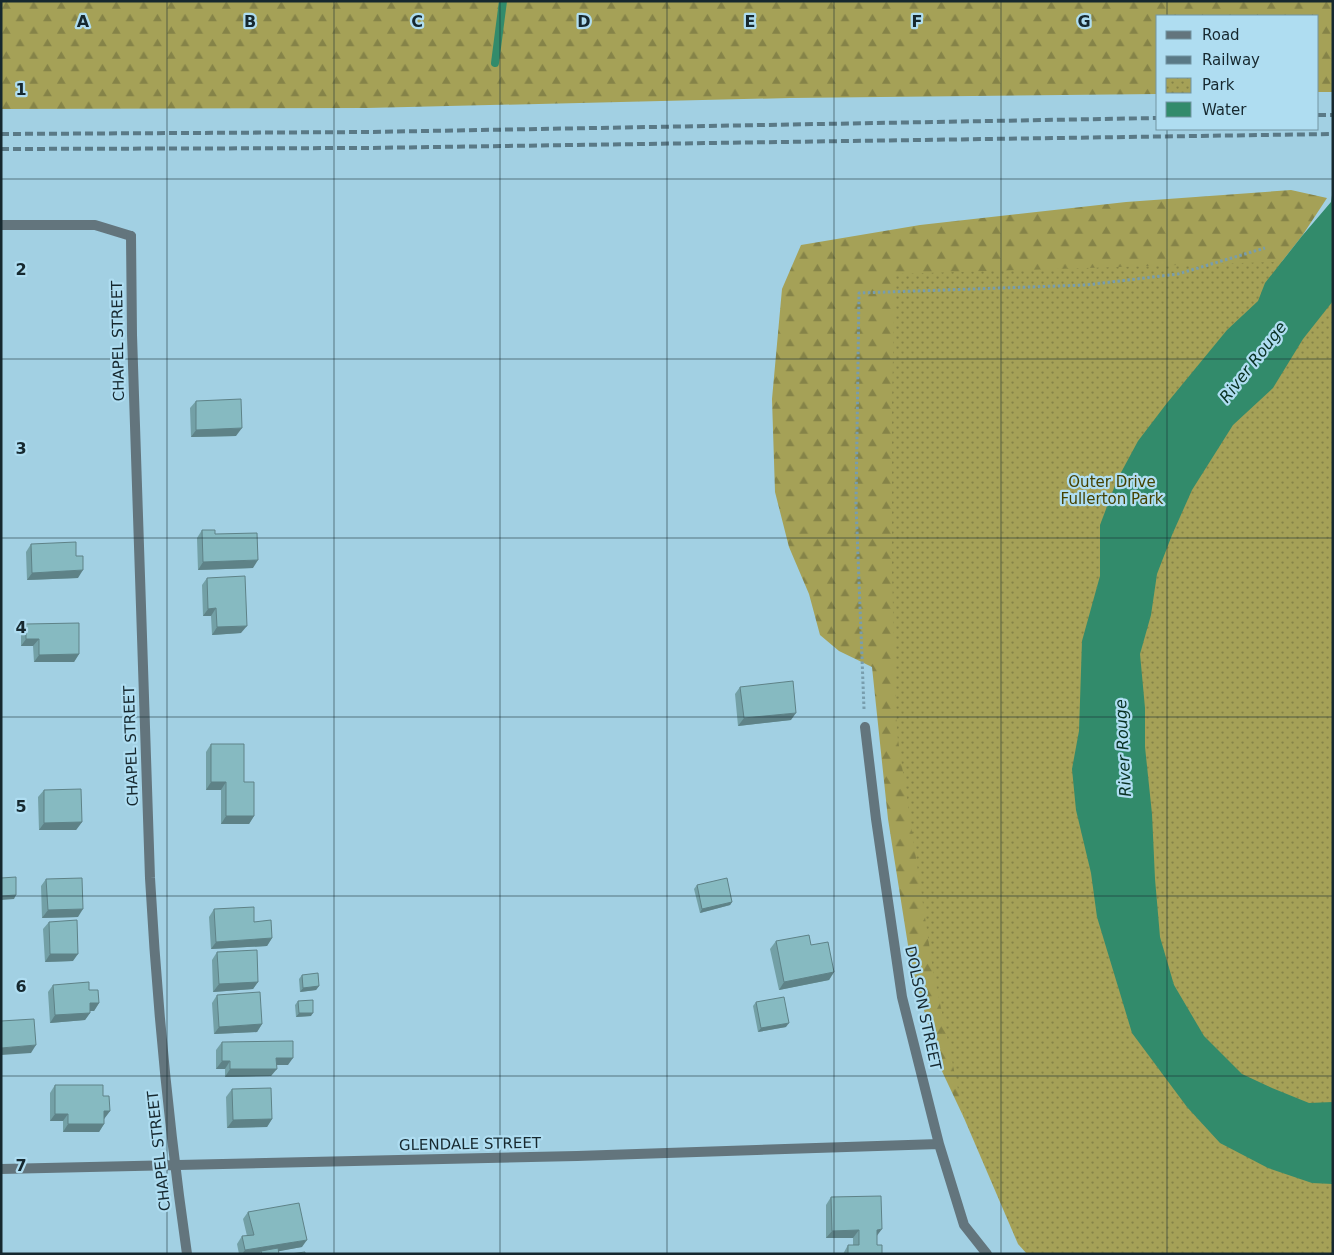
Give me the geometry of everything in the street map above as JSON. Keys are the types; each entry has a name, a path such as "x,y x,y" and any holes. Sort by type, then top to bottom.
{"street":[{"name":"CHAPEL STREET","path":"1,224 95,225 131,236 132,335 153,940 174,1165 186,1254"},
{"name":"DOLSON STREET","path":"865,727 902,997 939,1144 964,1225 987,1254"},
{"name":"GLENDALE STREET","path":"1,1170 587,1156 939,1144"}],"path":[{"path":"865,727 856,505 859,293 1086,285 1178,274 1265,248"}],"green space":[{"path":"1,1 1333,1 1333,92 1319,92 1319,15 1156,15 1156,94 790,98 367,108 1,109"},
{"name":"Outer Drive Fullerton Park","path":"1291,190 1327,198 1302,236 1265,283 1333,1254 1025,1092 964,1118 940,1067 911,964 888,819 872,667 839,651 820,635 809,594 789,547 775,492 772,399 782,289 801,245 920,225 1126,202"},
{"name":"Outer Drive Fullerton Park","path":"1333,260 1333,1254 1027,1254 1018,1244 964,1118 933,970 897,733 892,575 892,400 895,274"}],"water":[{"name":"River Rouge","path":"1333,188 1333,301 1303,339 1273,388 1233,425 1192,490 1157,574 1151,615 1140,654 1145,708 1145,747 1152,814 1160,937 1174,985 1204,1036 1242,1074 1309,1103 1333,1102 1333,1184 1312,1183 1268,1168 1220,1143 1187,1107 1132,1033 1097,917 1091,873 1076,810 1072,769 1079,731 1082,641 1100,576 1100,525 1117,480 1138,441 1167,403 1227,330 1258,301 1265,283 1331,202"}],"building":[{"path":"241,399 242,428 196,430 196,401"},
{"path":"202,530 215,530 215,534 257,533 258,560 203,562"},
{"path":"76,542 76,556 83,556 83,570 32,573 31,544"},
{"path":"245,576 247,626 217,627 216,608 208,609 207,578"},
{"path":"79,623 79,654 39,655 39,639 26,639 26,624"},
{"path":"793,681 796,713 744,718 740,687"},
{"path":"211,744 244,744 244,782 254,782 254,816 226,816 226,782 211,782"},
{"path":"81,789 82,822 44,823 44,790"},
{"path":"16,877 16,895 1,896 1,878"},
{"path":"82,878 83,909 48,910 46,879"},
{"path":"727,878 732,902 702,909 697,885"},
{"path":"254,907 254,922 271,920 272,938 216,942 214,909"},
{"path":"77,920 78,954 50,954 49,922"},
{"path":"809,935 811,945 828,942 834,972 784,982 776,941"},
{"path":"257,950 258,982 219,984 217,952"},
{"path":"318,973 319,986 303,988 302,975"},
{"path":"89,982 89,990 98,990 99,1003 90,1003 90,1013 55,1015 53,985"},
{"path":"260,992 262,1024 219,1027 217,995"},
{"path":"784,997 789,1023 761,1028 756,1002"},
{"path":"313,1000 313,1013 299,1013 298,1001"},
{"path":"34,1019 36,1045 1,1048 1,1021"},
{"path":"293,1041 293,1058 276,1058 277,1069 230,1069 230,1061 222,1061 222,1042"},
{"path":"55,1085 103,1085 103,1096 109,1096 110,1111 104,1111 104,1124 68,1124 68,1114 55,1114"},
{"path":"271,1088 272,1119 233,1120 232,1089"},
{"path":"881,1196 882,1229 877,1230 877,1245 882,1245 882,1254 848,1254 848,1245 859,1245 859,1230 832,1231 831,1197"},
{"path":"299,1203 307,1240 245,1250 242,1236 254,1235 248,1212"},
{"path":"278,1248 279,1254 262,1254 261,1251"}],"waterway":[{"path":"495,63 503,1"}],"railway":[{"path":"1319,115 1333,115"},
{"path":"1,134 369,132 1156,118"},
{"path":"1,149 366,148 1333,134"}]}
